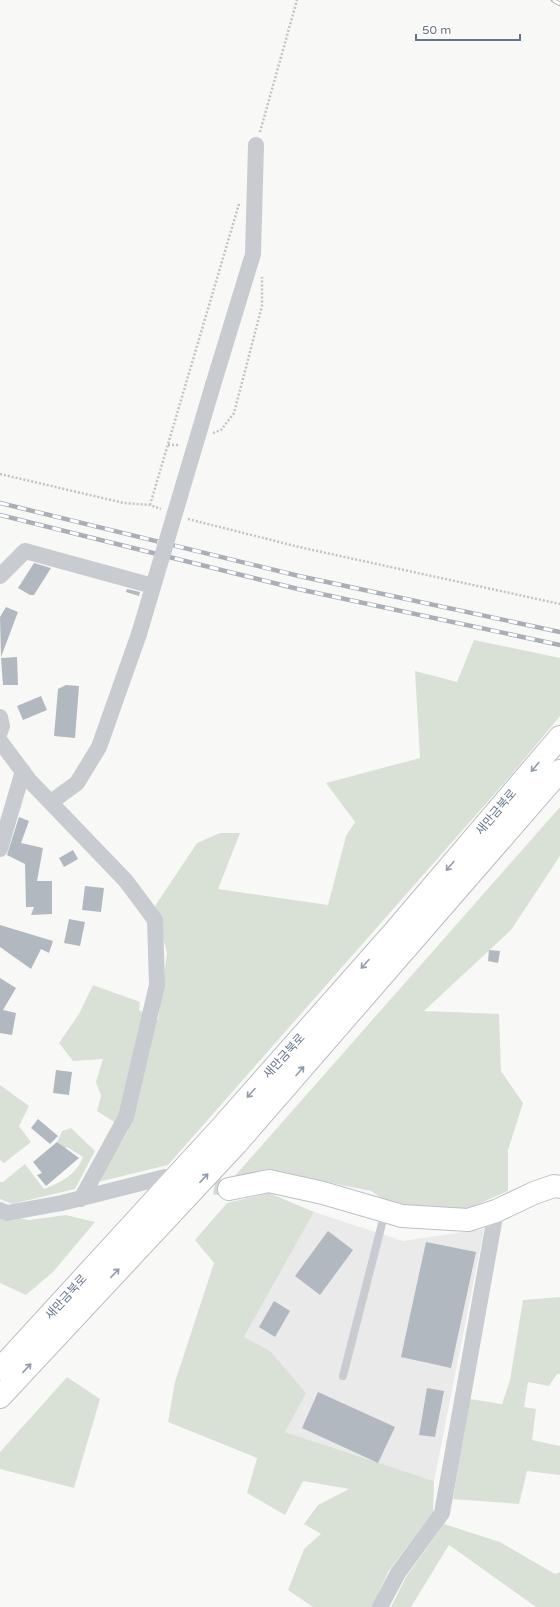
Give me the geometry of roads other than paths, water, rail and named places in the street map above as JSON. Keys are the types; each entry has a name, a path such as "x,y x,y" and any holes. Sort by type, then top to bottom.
{"main road":[{"name":"새만금북로","path":"0,1369 219,1130 394,932 560,737"},
{"name":"새만금북로","path":"0,1397 237,1143 560,771"},
{"path":"229,1189 269,1181 323,1193 402,1216 468,1220 496,1211 534,1193 554,1186 560,1187"}],"street":[{"path":"51,802 76,783 99,746 139,634 253,254 256,144"},
{"path":"0,576 25,551 153,586"},
{"path":"0,717 2,726 0,732"},
{"path":"0,741 23,771 126,881 155,920 157,985 126,1117 81,1198"},
{"path":"0,849 23,771"},
{"path":"0,1210 7,1213 81,1198 165,1177"},
{"path":"380,1607 398,1573 442,1514 496,1211"}],"lane":[{"path":"343,1376 385,1211"}],"tunnel":[{"path":"191,1182 229,1189"}],"railway":[{"path":"553,0 560,4"},
{"path":"0,503 299,576 560,632"},
{"path":"0,515 298,589 560,645"}]}
